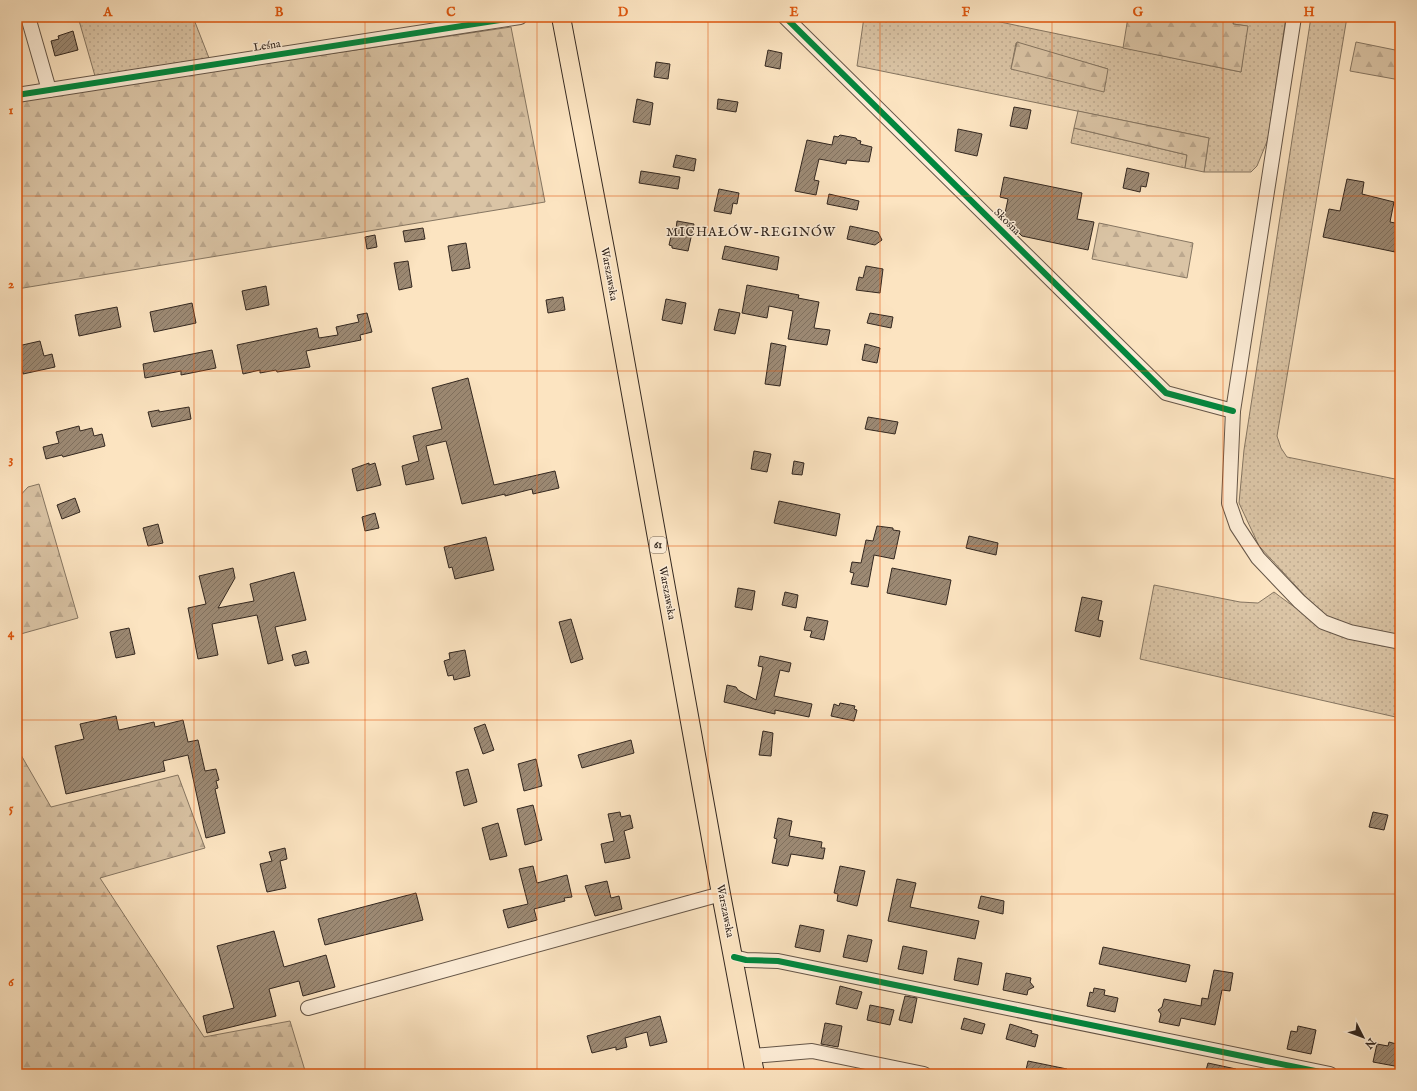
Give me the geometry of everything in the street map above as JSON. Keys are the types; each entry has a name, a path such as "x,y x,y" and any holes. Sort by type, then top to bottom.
{"main road":[{"name":"Warszawska","path":"560,17 607,260 721,894 755,1074"}],"street":[{"path":"28,17 49,90"},
{"name":"Leśna","path":"17,95 520,17"},
{"name":"Skośna","path":"784,17 1166,393 1233,411"},
{"path":"1294,17 1233,411 1229,503 1236,526 1258,558 1298,601 1323,622 1350,632 1400,642"},
{"path":"308,1008 721,894"},
{"path":"734,957 746,960 778,961 1330,1074"},
{"path":"752,1056 812,1051 924,1074"}],"green space":[{"path":"78,17 193,17 209,58 95,76"},
{"path":"864,17 976,17 1241,72 1247,26 1233,24 1234,17 1286,17 1268,139 1257,166 1251,172 1204,172 1209,138 857,66","holes":["1016,43 1108,69 1011,69"]},
{"path":"1128,17 1234,17 1233,24 1248,26 1241,72 1123,48"},
{"path":"1311,17 1347,17 1277,436 1281,448 1287,457 1400,480 1400,636 1353,628 1327,616 1306,597 1259,546 1239,503 1244,450"},
{"path":"511,27 545,202 17,289 17,100"},
{"path":"1017,42 1108,69 1104,92 1011,69"},
{"path":"1356,42 1400,51 1400,80 1350,71"},
{"path":"1078,111 1209,138 1204,172 1185,168 1187,155 1074,128"},
{"path":"1074,128 1187,155 1185,168 1071,143"},
{"path":"1099,223 1193,243 1187,278 1092,259"},
{"path":"39,484 78,618 17,635 17,552 20,549 17,499 28,487"},
{"path":"1154,585 1240,602 1258,603 1274,592 1302,612 1333,629 1366,642 1400,648 1400,718 1140,659"},
{"path":"17,748 51,807 178,775 205,848 100,878 204,1037 290,1021 306,1074 17,1074"}],"building":[{"path":"73,31 78,50 55,56 51,41 59,39 58,36"},
{"path":"768,50 782,53 780,69 765,66"},
{"path":"656,62 670,64 668,79 654,77"},
{"path":"637,99 653,103 650,125 633,122"},
{"path":"718,99 738,102 736,112 717,109"},
{"path":"1014,107 1031,110 1027,129 1010,126"},
{"path":"958,129 982,134 977,156 955,151"},
{"path":"840,135 856,138 857,140 861,141 860,144 872,147 869,162 847,160 846,164 819,159 814,180 819,181 816,195 795,191 807,140 832,145 834,136 838,137"},
{"path":"676,155 696,159 694,171 673,167"},
{"path":"1127,168 1149,173 1146,187 1141,186 1140,192 1123,188"},
{"path":"641,171 680,177 678,189 639,183"},
{"path":"1004,177 1082,193 1077,219 1094,222 1088,250 1022,236 1004,218 1008,199 1000,197"},
{"path":"1347,179 1364,182 1362,194 1394,202 1390,222 1400,224 1400,253 1323,237 1329,209 1340,211"},
{"path":"719,189 739,193 737,204 733,203 731,214 714,211"},
{"path":"829,194 859,201 857,210 827,204"},
{"path":"677,221 694,224 688,251 672,248 672,246 669,245 673,228 676,229"},
{"path":"850,226 878,232 882,240 875,245 847,239"},
{"path":"423,228 425,239 405,242 403,231"},
{"path":"375,235 377,247 367,249 365,237"},
{"path":"466,243 470,268 452,271 448,246"},
{"path":"725,246 779,257 777,270 722,259"},
{"path":"408,261 412,287 399,290 394,263"},
{"path":"866,266 883,269 880,293 856,290 859,277 863,278"},
{"path":"747,285 799,295 798,298 819,302 814,328 830,330 827,345 788,339 793,311 769,306 767,318 742,313"},
{"path":"266,286 269,305 246,310 242,291"},
{"path":"563,297 565,310 548,313 546,300"},
{"path":"666,299 686,303 682,324 662,320"},
{"path":"192,303 196,323 154,332 150,312"},
{"path":"117,307 121,327 79,336 75,315"},
{"path":"719,309 740,313 735,334 714,330"},
{"path":"367,313 372,332 360,335 361,340 306,351 310,367 277,372 276,370 260,373 260,370 243,374 237,345 317,328 319,338 338,335 336,327 359,322 357,315"},
{"path":"870,313 893,317 891,328 867,323"},
{"path":"40,341 44,356 52,354 55,367 23,374 18,346"},
{"path":"771,343 786,346 780,386 765,384"},
{"path":"865,344 880,348 877,363 862,360"},
{"path":"212,350 216,368 181,375 181,371 145,378 143,364"},
{"path":"468,378 494,485 555,471 559,488 533,494 532,489 462,504 446,441 426,446 434,479 406,485 402,466 419,461 413,436 442,429 432,388"},
{"path":"189,407 191,419 152,427 148,412 159,410 159,412"},
{"path":"868,417 898,422 895,434 865,429"},
{"path":"79,426 80,431 92,428 94,436 102,434 105,446 63,457 62,455 46,459 43,447 59,443 56,432"},
{"path":"754,451 771,454 767,472 751,469"},
{"path":"794,461 804,463 802,475 792,474"},
{"path":"369,463 369,465 375,463 381,485 357,491 352,469"},
{"path":"75,498 80,512 62,519 57,505"},
{"path":"779,501 840,514 836,536 774,523"},
{"path":"375,513 379,528 365,531 362,517"},
{"path":"158,524 163,543 148,546 143,528"},
{"path":"877,526 893,528 893,530 900,531 894,559 874,555 868,587 851,584 854,573 850,572 852,562 861,563 866,540 873,541"},
{"path":"969,536 998,543 996,555 966,548"},
{"path":"486,537 494,570 455,579 452,567 449,568 444,547"},
{"path":"233,568 235,578 218,608 254,601 250,584 294,572 306,620 275,627 283,660 268,664 257,615 212,624 218,655 198,659 188,608 206,604 199,576"},
{"path":"892,568 951,580 946,605 887,593"},
{"path":"738,588 755,591 752,610 735,607"},
{"path":"785,592 798,595 796,608 782,605"},
{"path":"1082,597 1102,601 1098,620 1103,621 1100,637 1075,631"},
{"path":"807,617 828,621 824,640 810,637 812,631 804,630"},
{"path":"571,619 583,659 571,663 559,622"},
{"path":"129,628 135,654 116,658 110,632"},
{"path":"465,650 470,676 454,680 453,675 448,676 444,661 450,659 449,653"},
{"path":"306,651 309,663 295,666 292,655"},
{"path":"760,656 791,663 789,672 780,670 774,696 812,704 809,717 775,710 775,714 724,702 727,685 736,687 738,690 756,700 763,667 758,666"},
{"path":"840,703 855,706 854,709 857,710 854,721 831,716 834,704 839,706"},
{"path":"116,716 119,730 154,722 155,727 183,720 188,742 198,740 205,771 216,769 219,780 216,781 218,788 215,789 225,833 206,838 188,755 163,761 165,771 66,794 55,746 84,739 80,724"},
{"path":"485,724 494,750 483,754 474,728"},
{"path":"763,731 773,733 771,756 759,755"},
{"path":"631,740 634,753 582,768 578,755"},
{"path":"536,759 542,786 524,791 518,764"},
{"path":"468,769 477,802 464,806 456,772"},
{"path":"533,805 542,840 525,845 517,809"},
{"path":"620,812 621,817 630,815 633,828 624,831 630,858 605,863 601,844 614,841 608,814"},
{"path":"1373,812 1388,815 1384,830 1369,827"},
{"path":"778,818 792,821 789,836 822,842 821,848 825,848 823,859 791,854 788,866 772,863 777,839 774,838"},
{"path":"498,823 507,856 490,860 482,828"},
{"path":"285,848 287,859 280,861 286,888 267,892 260,864 272,861 269,852"},
{"path":"533,866 537,883 567,875 572,897 564,898 565,901 534,909 537,920 508,928 503,910 528,904 519,869"},
{"path":"840,866 865,871 857,906 837,901 838,894 834,893"},
{"path":"897,879 916,883 910,907 979,921 975,939 888,921"},
{"path":"607,881 611,898 619,896 622,909 595,916 585,886"},
{"path":"416,893 423,920 325,945 318,919"},
{"path":"981,896 1004,901 1003,914 978,908"},
{"path":"800,925 824,930 820,952 795,947"},
{"path":"274,931 284,967 326,955 335,987 303,996 299,981 269,989 276,1016 207,1033 203,1016 234,1008 217,946"},
{"path":"848,935 872,940 867,962 843,957"},
{"path":"903,946 927,951 923,974 898,969"},
{"path":"1103,947 1190,965 1186,982 1099,964"},
{"path":"958,958 982,963 978,985 954,980"},
{"path":"1214,970 1233,973 1230,991 1222,990 1215,1025 1181,1018 1179,1026 1159,1022 1161,1014 1158,1010 1162,1007 1164,999 1201,1006 1202,998 1208,999"},
{"path":"1006,973 1031,978 1030,982 1034,987 1028,990 1027,995 1003,990"},
{"path":"840,986 862,992 857,1009 836,1004"},
{"path":"1094,988 1105,990 1104,995 1118,998 1115,1012 1087,1006 1090,992 1093,993"},
{"path":"905,996 917,998 912,1023 899,1020"},
{"path":"870,1005 894,1010 890,1025 867,1020"},
{"path":"660,1016 667,1042 650,1046 647,1032 625,1038 627,1047 616,1050 616,1047 592,1053 587,1036"},
{"path":"964,1018 985,1024 982,1034 961,1029"},
{"path":"825,1023 842,1026 838,1047 821,1044"},
{"path":"1010,1024 1032,1031 1031,1033 1038,1035 1035,1047 1006,1039"},
{"path":"1298,1026 1316,1030 1311,1054 1287,1049 1291,1031 1297,1032"},
{"path":"1389,1042 1400,1045 1400,1067 1373,1062 1377,1044 1388,1046"},
{"path":"1028,1061 1067,1069 1066,1074 1025,1074"},
{"path":"1208,1063 1236,1069 1236,1074 1205,1074"}],"cycle path":[{"path":"17,95 520,17"},
{"path":"785,17 1166,393 1233,411"},
{"path":"734,957 746,960 778,961 1330,1074"}],"district":[{"name":"MICHAŁÓW-REGINÓW","path":"751,232"}]}
